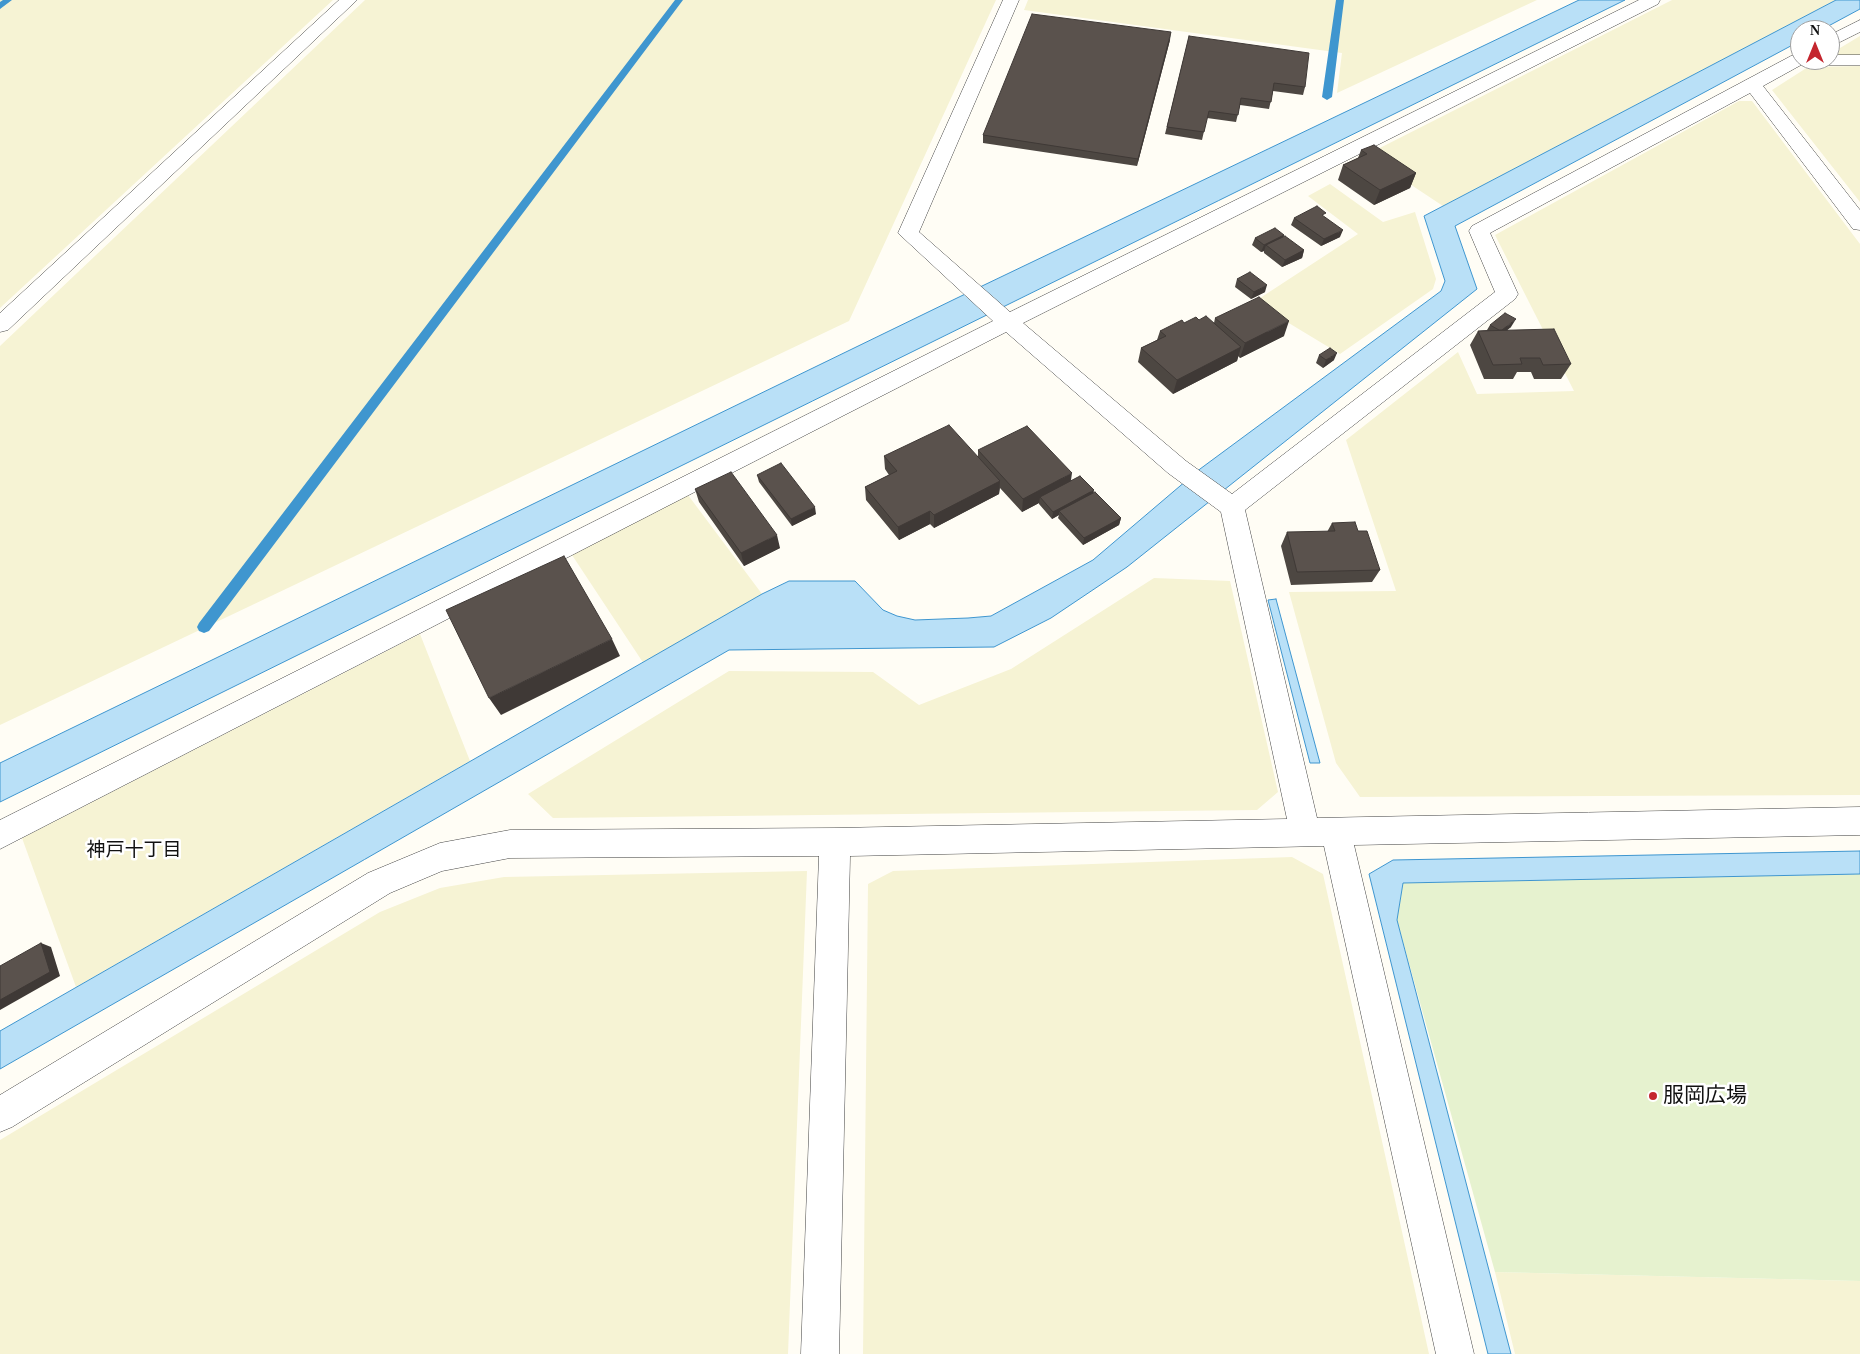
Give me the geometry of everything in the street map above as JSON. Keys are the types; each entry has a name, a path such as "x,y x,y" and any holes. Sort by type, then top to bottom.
{"street":[{"path":"0,325 349,0"},
{"path":"1012,0 908,232 1004,319 1189,476 1228,504 1321,831 1455,1354"},
{"path":"0,835 1004,319 1652,0"},
{"path":"1840,36 1860,25"},
{"path":"1840,60 1860,60"},
{"path":"1228,504 1507,294 1479,231 1790,63"},
{"path":"1752,84 1860,224"},
{"path":"0,1116 380,883 440,857 510,844 835,842 1860,821"},
{"path":"820,1354 835,842"}],"shaded area":[{"path":"0,0 333,0 0,308"},
{"path":"365,0 996,0 849,321 0,725 0,346"},
{"path":"1028,0 1537,0 1337,93 1342,53 1024,10"},
{"path":"1672,0 1836,0 1798,20 1790,20 1790,24 1443,206 1366,155"},
{"path":"1860,36 1860,56 1840,57 1840,48"},
{"path":"1840,66 1860,66 1860,202 1772,90 1803,70 1840,70"},
{"path":"1739,101 1752,101 1860,244 1860,795 1360,797 1336,763 1289,592 1396,591 1346,440 1458,352 1477,394 1574,391 1495,235"},
{"path":"1330,184 1383,222 1415,212 1436,279 1433,289 1340,354 1254,302 1358,234 1308,196"},
{"path":"688,495 762,594 644,664 572,555"},
{"path":"1154,578 1230,581 1278,792 1257,810 553,818 528,794 729,671 873,672 919,705 1011,669"},
{"path":"420,634 470,761 76,987 22,838"},
{"path":"1292,857 1323,874 1429,1354 863,1354 868,884 893,871"},
{"path":"807,871 788,1354 0,1354 0,1140 380,912 440,888 504,877"},
{"path":"1495,1272 1860,1281 1860,1354 1515,1354"}],"green space":[{"name":"服岡広場","path":"1860,874 1860,1281 1495,1272 1397,920 1403,883"}],"water":[{"path":"1579,0 1625,0 0,802 0,763 957,298"},
{"path":"1836,0 1860,0 1860,9 1840,20 1798,20"},
{"path":"1790,24 1790,46 1455,226 1477,289 1127,567 1051,618 994,647 729,650 0,1069 0,1031 762,594 789,581 855,581 883,610 897,616 915,620 968,618 991,616 1093,560 1200,469 1441,291 1445,281 1424,216"},
{"path":"1276,599 1320,763 1310,763 1268,600"},
{"path":"1860,851 1860,874 1403,883 1397,920 1511,1354 1488,1354 1369,874 1393,860"}],"building":[{"path":"1032,14 1171,32 1138,159 983,135"},
{"path":"1189,36 1309,53 1305,87 1274,83 1271,102 1241,98 1238,115 1209,111 1204,132 1167,127"},
{"path":"1374,145 1416,173 1380,190 1343,165 1367,154 1361,150"},
{"path":"1317,206 1326,213 1322,215 1343,230 1324,239 1294,218"},
{"path":"1275,228 1284,235 1264,245 1255,238"},
{"path":"1285,236 1304,250 1285,260 1266,245"},
{"path":"1250,272 1267,285 1254,292 1237,279"},
{"path":"1259,297 1289,321 1245,343 1215,318"},
{"path":"1505,313 1516,319 1502,330 1490,325"},
{"path":"1206,316 1241,347 1177,380 1141,348 1166,336 1160,331 1182,320 1184,323 1196,317 1199,320"},
{"path":"1554,329 1571,364 1543,365 1540,358 1520,358 1522,364 1493,365 1478,331"},
{"path":"1330,348 1337,353 1326,360 1319,355"},
{"path":"949,425 1000,481 934,515 930,511 898,527 865,487 897,471 884,456"},
{"path":"1027,426 1072,473 1023,499 978,450"},
{"path":"781,463 815,507 791,519 757,475"},
{"path":"731,472 777,535 741,553 695,489"},
{"path":"1080,476 1094,490 1053,512 1040,497"},
{"path":"1095,492 1121,518 1084,538 1059,511"},
{"path":"1355,522 1358,531 1367,531 1380,570 1297,572 1287,532 1335,531 1332,523"},
{"path":"564,556 612,639 489,698 446,610"},
{"path":"41,943 50,972 0,1000 0,966"}],"waterway":[{"path":"0,6 8,0"},
{"path":"204,627 679,0"},
{"path":"1327,97 1340,0"}],"place":[{"name":"服岡広場","path":"1653,1096"}],"district":[{"name":"神戸十丁目","path":"134,851"}]}
